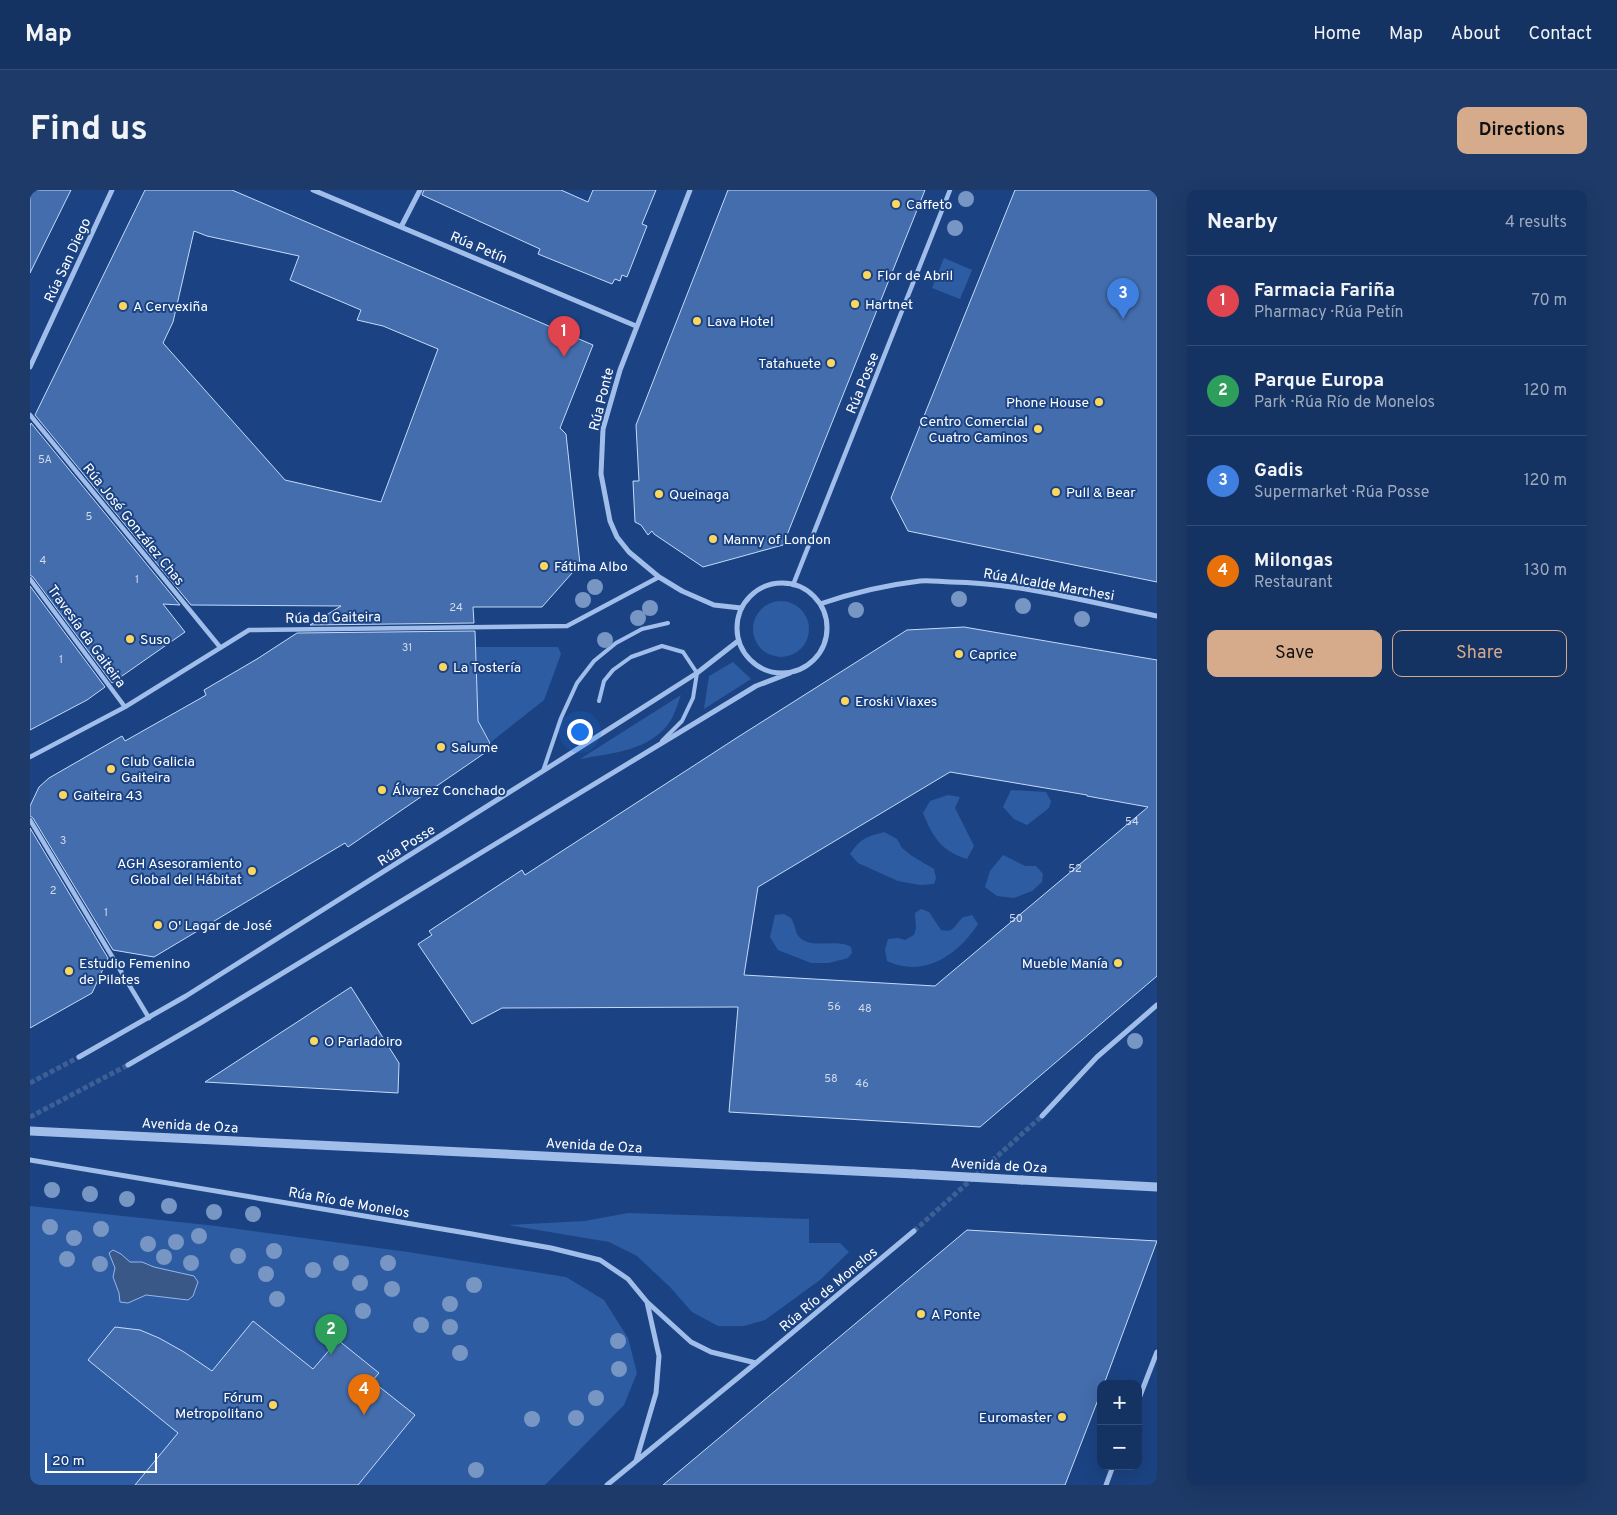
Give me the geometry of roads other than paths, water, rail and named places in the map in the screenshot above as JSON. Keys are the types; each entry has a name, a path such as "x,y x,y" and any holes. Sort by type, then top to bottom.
{"street":[{"name":"Rúa San Diego","path":"30,367 112,190"},
{"name":"Rúa Petín","path":"313,190 636,326"},
{"path":"401,227 420,190"},
{"name":"Rúa Ponte","path":"690,190 620,370 603,429 601,474 610,521 617,537 629,552 659,577 682,591 714,605 741,608"},
{"name":"Rúa Posse","path":"793,585 950,190"},
{"name":"Rúa José González Chas","path":"30,415 220,647"},
{"name":"Rúa da Gaiteira","path":"30,757 125,707 249,630 567,626 659,577"},
{"name":"Travesía da Gaiteira","path":"30,578 125,707"},
{"name":"Rúa Alcalde Marchesi","path":"820,604 870,590 921,581 973,582 1023,589 1157,616"},
{"path":"128,1065 756,686 802,669 820,652 827,628 825,616 820,604 804,589 781,583 769,585 758,590 748,598 741,608 737,630 738,641 752,663 764,670 776,673 790,673"},
{"name":"Rúa Posse","path":"79,1057 186,996 544,771 697,673 738,641"},
{"path":"30,820 149,1018"},
{"path":"1042,1116 1097,1057 1157,1005"},
{"name":"Avenida de Oza","path":"30,1131 1157,1187"},
{"name":"Rúa Río de Monelos","path":"30,1160 551,1248 600,1260 628,1279 647,1302 691,1342 711,1352 756,1364"},
{"name":"Rúa Río de Monelos","path":"607,1485 756,1364 914,1231"},
{"name":"Rúa Río de Monelos","path":"636,1462 656,1393 659,1356 647,1302"},
{"path":"1142,1391 1157,1352"},
{"path":"1106,1485 1112,1470"}],"lane":[{"path":"544,771 561,718 577,683 594,661 616,643 642,629 668,622"},
{"path":"599,701 604,681 613,670 631,657 662,646 683,652 697,673 692,698 682,721 656,747"}],"tunnel":[{"path":"30,1083 79,1057"},
{"path":"30,1117 128,1065"},
{"path":"914,1231 1042,1116"}],"place":[{"name":"Caffeto","path":"896,204"},
{"name":"Flor de Abril","path":"867,275"},
{"name":"Hartnet","path":"855,304"},
{"name":"A Cervexiña","path":"123,306"},
{"name":"Gadis","path":"1123,319"},
{"name":"Lava Hotel","path":"697,321"},
{"name":"Farmacia Fariña","path":"564,357"},
{"name":"Tatahuete","path":"831,363"},
{"name":"Phone House","path":"1099,402"},
{"name":"Centro Comercial Cuatro Caminos","path":"1038,429"},
{"name":"Pull & Bear","path":"1056,492"},
{"name":"Queinaga","path":"659,494"},
{"name":"Manny of London","path":"713,539"},
{"name":"Fátima Albo","path":"544,566"},
{"name":"Suso","path":"130,639"},
{"name":"Caprice","path":"959,654"},
{"name":"La Tostería","path":"443,667"},
{"name":"Eroski Viaxes","path":"845,701"},
{"name":"Salume","path":"441,747"},
{"name":"Club Galicia Gaiteira","path":"111,769"},
{"name":"Álvarez Conchado","path":"382,790"},
{"name":"Gaiteira 43","path":"63,795"},
{"name":"AGH Asesoramiento Global del Hábitat","path":"252,871"},
{"name":"O' Lagar de José","path":"158,925"},
{"name":"Mueble Manía","path":"1118,963"},
{"name":"Estudio Femenino de Pilates","path":"69,971"},
{"name":"O Parladoiro","path":"314,1041"},
{"name":"A Ponte","path":"921,1314"},
{"name":"Parque Europa","path":"331,1355"},
{"name":"Fórum Metropolitano","path":"273,1405"},
{"name":"Milongas","path":"364,1415"},
{"name":"Euromaster","path":"1062,1417"}]}
